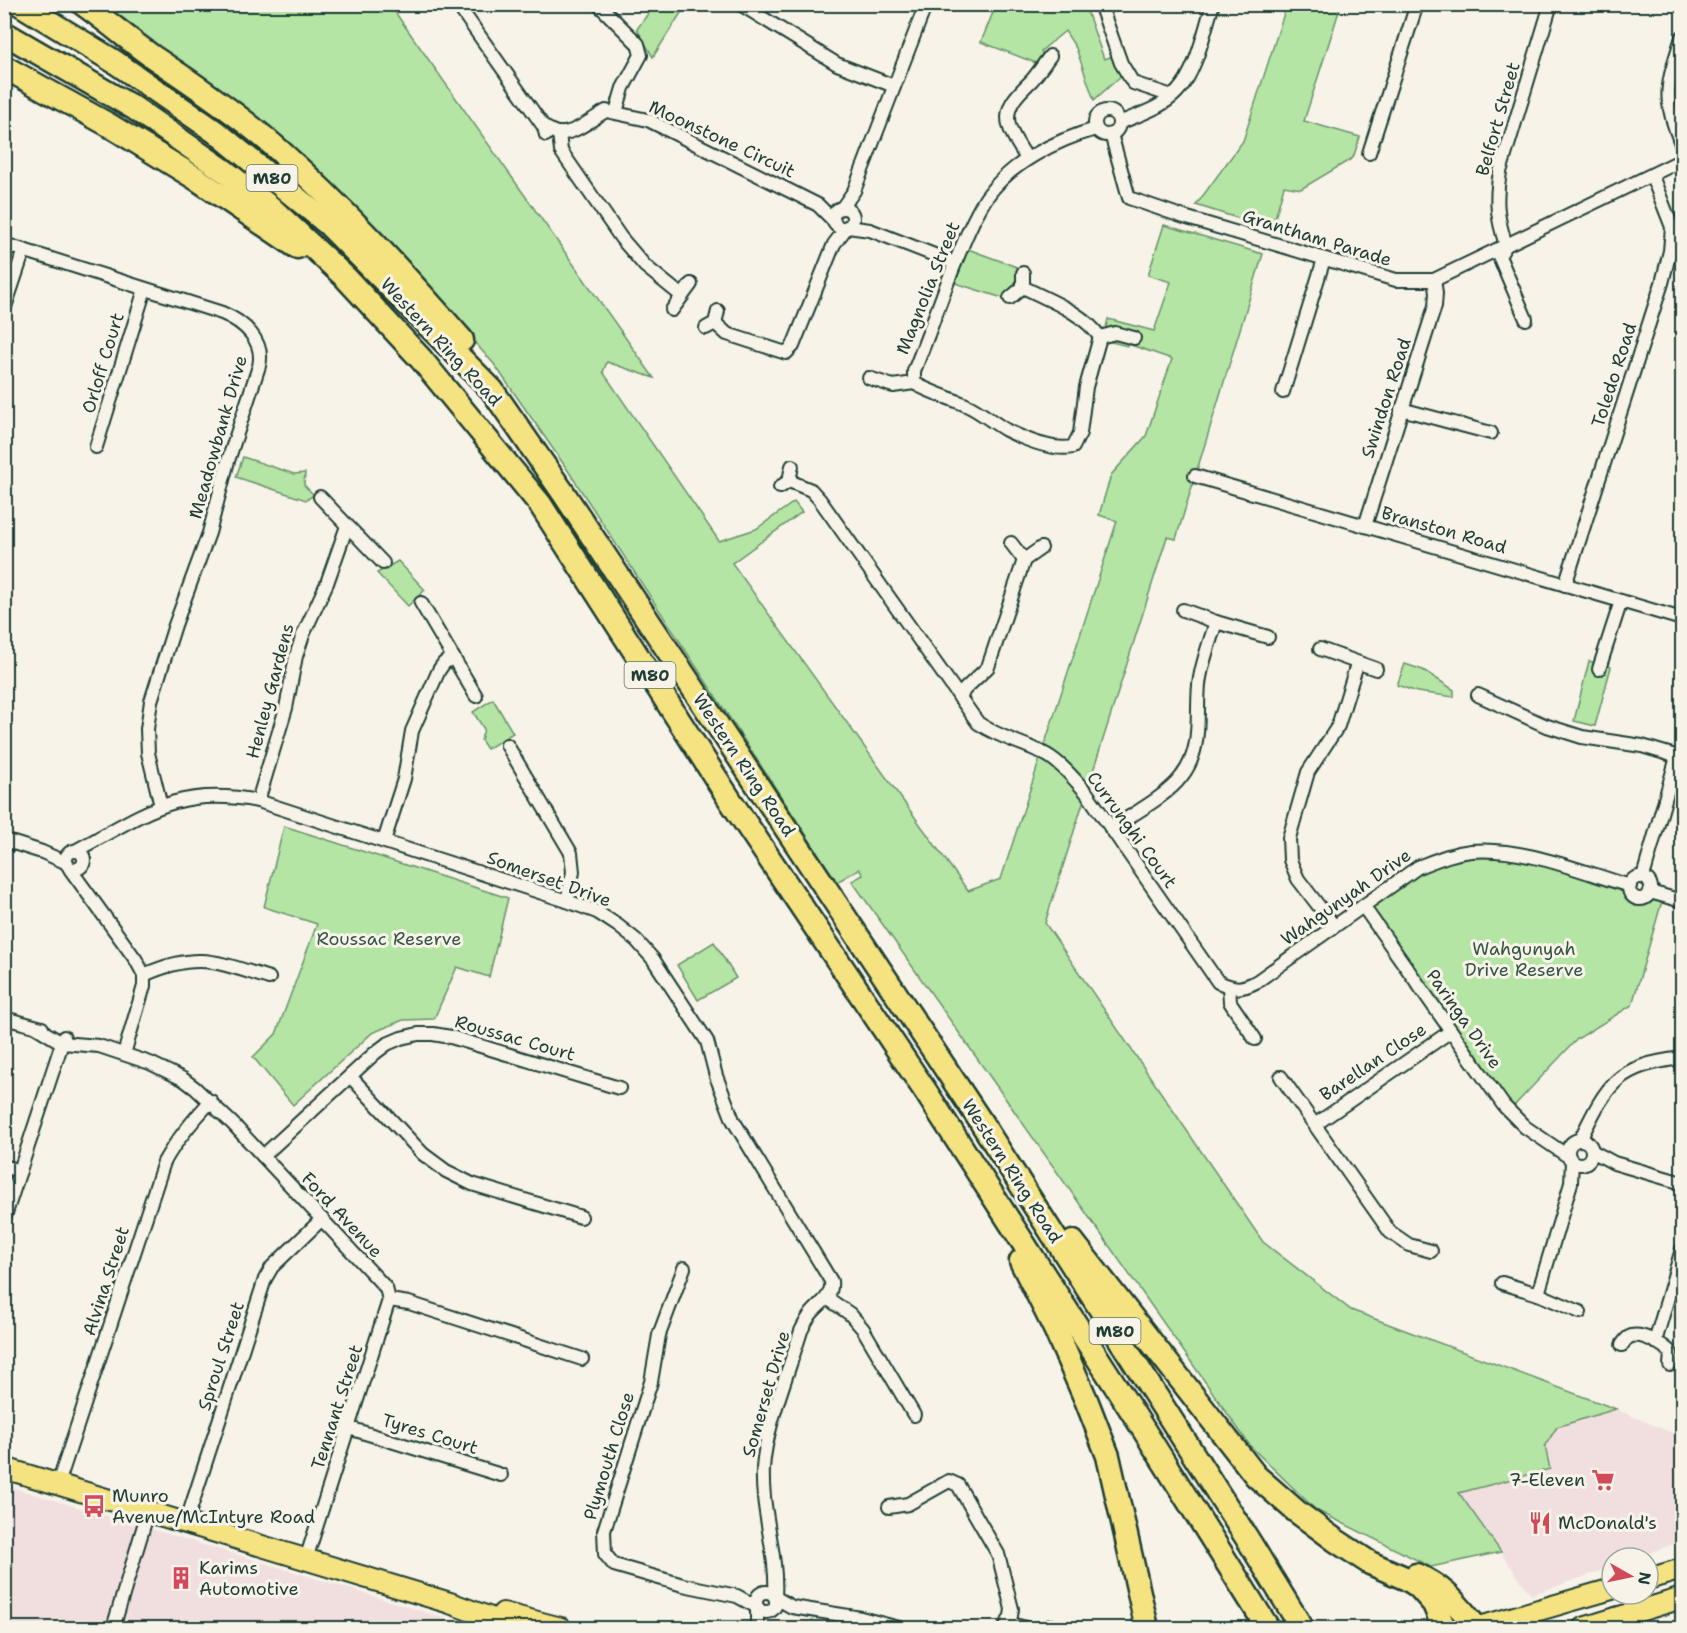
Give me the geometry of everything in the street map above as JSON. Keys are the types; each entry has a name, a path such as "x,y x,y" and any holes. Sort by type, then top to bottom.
{"highway":[{"name":"Western Ring Road","path":"20,4 115,63 220,135 328,224 492,390 564,494 979,1119 1244,1533 1302,1629"},
{"path":"83,4 151,56 196,84 280,151 351,220 431,304 470,350 492,390"},
{"name":"Western Ring Road","path":"4,33 134,108 226,172 270,207 346,278 421,359 540,504 730,800 927,1092 1142,1426 1268,1629"},
{"path":"4,67 109,125 197,179 346,278"},
{"path":"927,1092 998,1216 1056,1331 1087,1402 1108,1455 1147,1629"},
{"path":"979,1119 1243,1461 1270,1490 1335,1540 1370,1563 1407,1579 1418,1587 1434,1604 1444,1629"},
{"path":"1335,1540 1440,1588 1476,1628"}],"main road":[{"path":"4,1468 450,1603 518,1629"},
{"path":"1660,1575 1683,1569"},
{"path":"1476,1628 1600,1592"},
{"path":"1583,1629 1611,1624 1683,1598"},
{"path":"450,1603 501,1613 561,1629"}],"street":[{"path":"457,4 544,128 560,137"},
{"path":"560,137 606,111 616,112 623,88 641,55 638,44 598,4"},
{"path":"740,4 837,64 894,86"},
{"path":"713,320 727,333 786,353 794,346 926,4"},
{"path":"1100,4 1121,63 1133,83 1172,96"},
{"path":"1119,123 1111,111 1103,111 1095,120 1096,129 1102,134 1111,134 1119,123 1150,110 1177,92 1193,66 1213,4"},
{"path":"1369,153 1417,4"},
{"name":"Belfort Street","path":"1526,319 1499,256 1506,245 1497,211 1500,172 1551,4"},
{"path":"1683,37 1668,82 1671,119 1683,146"},
{"path":"1027,159 1011,130 1008,117 1020,90 1050,56"},
{"name":"Moonstone Circuit","path":"616,112 648,120 844,218"},
{"name":"Magnolia Street","path":"1096,129 1047,147 1027,159 987,197 955,263 914,371 914,383 978,411 1005,429 1061,449 1073,447 1080,433 1086,387 1100,337"},
{"name":"Grantham Parade","path":"1111,134 1129,198 1184,217 1396,280 1434,280 1683,160"},
{"path":"560,137 561,151 621,238 645,266 682,296"},
{"name":"Toledo Road","path":"1565,585 1662,283 1670,251 1672,227 1652,176"},
{"path":"844,218 955,263"},
{"name":"Meadowbank Drive","path":"4,244 232,317 254,337 258,344 261,359 228,461 209,533 175,625 151,701 147,729 148,753 160,806"},
{"path":"4,310 24,250"},
{"path":"1283,392 1324,259"},
{"path":"1010,298 1023,287 1023,273"},
{"name":"Swindon Road","path":"1365,526 1435,306 1434,280"},
{"path":"672,310 691,284"},
{"path":"1023,287 1089,322 1100,337 1115,333 1134,338"},
{"name":"Orloff Court","path":"96,447 145,289"},
{"path":"869,378 897,386 914,383"},
{"path":"1401,409 1491,433"},
{"name":"Currunghi Court","path":"792,466 784,484 811,490 820,500 978,723 994,734 1044,753 1086,792 1218,982 1229,987 1230,1002 1255,1039"},
{"name":"Branston Road","path":"1195,476 1683,619"},
{"path":"320,497 383,563"},
{"name":"Henley Gardens","path":"258,801 286,708 296,656 327,583 347,526"},
{"path":"1011,543 1024,560"},
{"path":"960,698 964,690 987,668 1024,560 1041,548"},
{"path":"1599,669 1621,601"},
{"path":"421,603 476,696"},
{"path":"1183,610 1268,638"},
{"path":"1111,829 1163,794 1182,777 1195,749 1200,711 1199,684 1216,622"},
{"path":"1320,650 1376,669"},
{"path":"384,841 404,779 412,730 439,670 453,657"},
{"path":"1334,926 1298,879 1290,860 1290,838 1308,772 1338,726 1357,664"},
{"path":"1478,695 1544,725 1582,737 1642,746 1680,758 1643,877"},
{"path":"507,745 571,853 573,872 567,901"},
{"name":"Somerset Drive","path":"74,860 100,838 143,813 160,806 196,797 230,796 258,801 567,901 597,912 636,940 653,959 707,1041 719,1084 733,1120 831,1281 827,1298 812,1313 801,1331 766,1448 764,1481 775,1598"},
{"path":"4,840 74,860 86,889 136,960 144,975 141,999 124,1054"},
{"name":"Wahgunyah Drive","path":"1229,987 1243,989 1256,982 1418,867 1446,855 1472,851 1517,854 1630,886"},
{"path":"1643,877 1649,881 1650,892 1646,897 1639,898 1631,893 1630,886 1636,878 1643,877"},
{"path":"1650,892 1683,901"},
{"name":"Paringa Drive","path":"1363,906 1494,1094 1525,1127 1548,1141 1683,1183"},
{"path":"144,975 181,962 197,960 224,964 269,978"},
{"name":"Ford Avenue","path":"4,1018 36,1028 48,1028 63,1040 80,1037 166,1070 183,1079 211,1101 322,1219 386,1288 389,1300"},
{"name":"Barellan Close","path":"1316,1124 1451,1031"},
{"name":"Roussac Court","path":"263,1156 387,1044 418,1034 451,1037 619,1088"},
{"path":"4,1219 63,1040"},
{"path":"1538,1294 1588,1122 1603,1095 1618,1079 1645,1064 1683,1058"},
{"path":"350,1076 423,1154 446,1171 472,1184 580,1217"},
{"name":"Barellan Close","path":"1281,1077 1390,1232 1409,1245 1431,1251"},
{"name":"Alvina Street","path":"58,1484 164,1162 187,1127 211,1101"},
{"path":"4,1166 20,1171"},
{"name":"Sproul Street","path":"186,1523 265,1279 272,1267 322,1219"},
{"path":"1655,1342 1683,1249"},
{"name":"Plymouth Close","path":"684,1268 659,1335 653,1374 604,1531 605,1554 614,1565 683,1585 759,1600"},
{"path":"1502,1283 1538,1294 1580,1312"},
{"path":"827,1298 850,1314 864,1329 914,1415"},
{"path":"389,1300 409,1303 582,1359"},
{"name":"Tennant Street","path":"306,1559 389,1300"},
{"path":"1622,1345 1626,1339 1635,1336 1655,1342 1671,1353 1670,1365"},
{"name":"Tyres Court","path":"349,1428 501,1475"},
{"path":"889,1508 908,1504 945,1483 952,1481 958,1485 998,1554 1012,1608 1007,1626 1024,1629"},
{"path":"113,1629 148,1512"},
{"name":"Somerset Drive","path":"757,1629 759,1600 772,1556"},
{"path":"792,1607 764,1613 759,1600 771,1593 775,1598 792,1607 861,1618 899,1629"},
{"path":"764,1629 771,1611 776,1606 775,1598"}],"shaded area":[{"path":"1615,1409 1682,1437 1682,1541 1660,1549 1660,1546 1600,1546 1600,1571 1531,1595 1458,1493 1550,1469 1545,1446 1557,1426"},
{"path":"4,1485 318,1579 477,1628 5,1628"}],"green space":[{"path":"1287,4 1341,5 1304,121 1360,137 1353,158 1301,189 1284,186 1272,229 1196,205 1243,141"},
{"path":"105,5 390,5 654,378 607,362 603,372 719,541 756,529 794,502 802,512 732,563 968,891 1001,879 1117,521 1099,515 1111,475 1146,436 1172,359 1128,344 1127,346 1103,340 1108,319 1154,331 1171,282 1148,275 1164,225 1263,254 1176,539 1167,537 1045,923 1263,1242 1351,1310 1616,1409 1557,1427 1545,1446 1550,1469 1459,1493 1501,1552 1431,1567 1316,1510 1251,1447 852,881 863,875 859,869 837,882 567,469 494,364 360,216 195,74"},
{"path":"654,5 686,5 653,57 637,29"},
{"path":"996,5 1090,5 1088,14 1104,59 1114,56 1121,76 1094,100 1076,48 1065,31 1041,51 1042,54 1036,63 981,42"},
{"path":"968,249 1022,269 1006,299 955,283"},
{"path":"243,457 294,474 305,473 304,485 314,495 306,500 236,477"},
{"path":"398,561 425,590 408,606 377,573"},
{"path":"1589,661 1611,667 1595,726 1574,721"},
{"path":"1405,664 1423,670 1454,690 1454,697 1417,692 1397,685"},
{"path":"493,699 513,733 487,749 481,740 484,729 473,712"},
{"name":"Roussac Reserve","path":"284,826 508,898 489,977 457,967 434,1019 403,1020 372,1033 293,1105 253,1057 276,1034 317,924 264,907"},
{"name":"Wahgunyah Drive Reserve","path":"1475,854 1505,856 1532,862 1611,885 1642,903 1652,899 1662,901 1632,1005 1577,1039 1513,1107 1369,906 1425,868"},
{"path":"714,942 736,978 698,1000 677,965"}],"place":[{"name":"7-Eleven","path":"1603,1480"},
{"name":"Munro Avenue/McIntyre Road","path":"94,1506"},
{"name":"McDonald's","path":"1540,1523"},
{"name":"Karims Automotive","path":"181,1578"}]}
